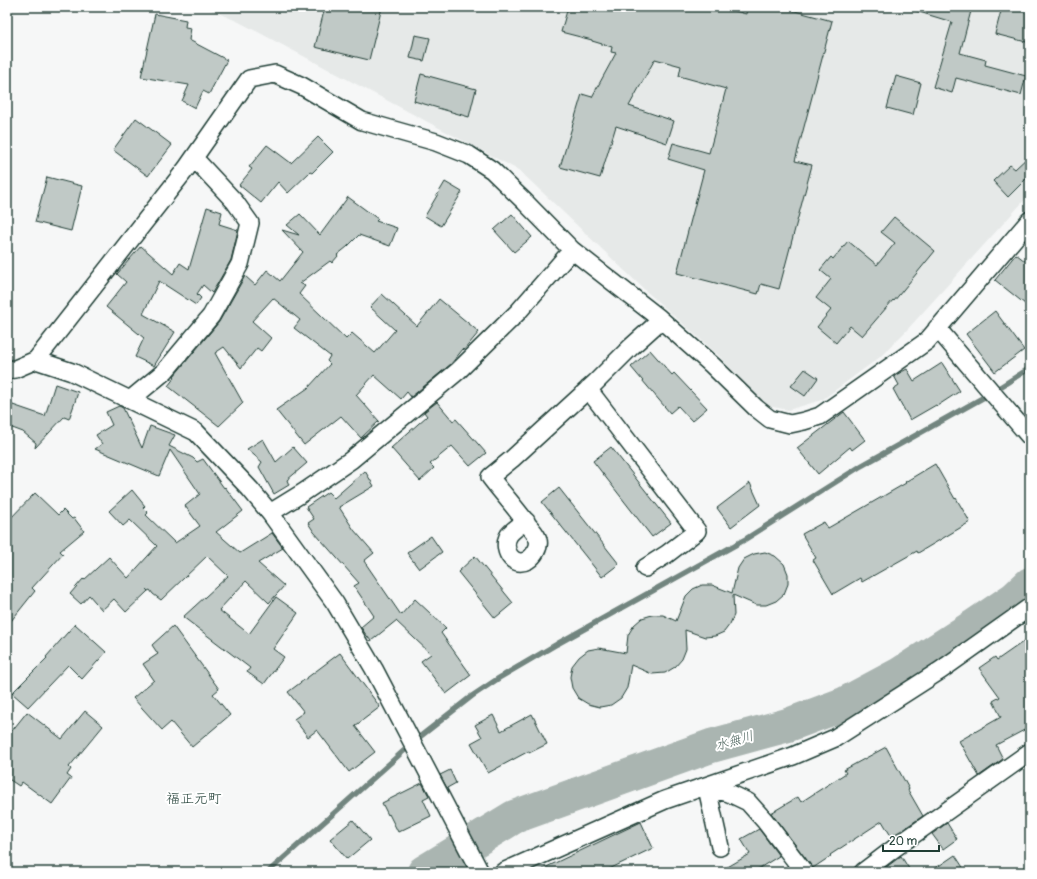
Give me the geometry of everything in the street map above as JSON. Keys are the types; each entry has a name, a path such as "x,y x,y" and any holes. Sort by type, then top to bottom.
{"street":[{"path":"7,370 15,369 36,360 194,158 249,80 275,74 302,86 362,121 436,142 469,155 492,170 572,250 662,320 712,365 756,408 770,419 790,424 820,416 927,341 1030,220"},
{"path":"130,400 165,371 211,316 240,264 242,257 250,223 235,202 194,158"},
{"path":"270,514 351,460 458,371 518,312 572,250"},
{"path":"526,521 490,477 512,459 631,347 662,320"},
{"path":"938,328 1030,437"},
{"path":"36,360 72,372 196,432 250,489 335,603 374,669 480,872"},
{"path":"588,389 697,531 646,568"},
{"path":"503,872 665,800 704,788 794,756 835,738 941,670 1030,607"},
{"path":"862,872 1030,752"},
{"path":"704,788 720,848"},
{"path":"704,788 729,793 748,802 765,821 804,872"}],"shaded area":[{"path":"204,7 1030,7 1030,194 906,331 880,357 822,400 788,410 764,405 718,355 647,292 520,171 239,22"}],"building":[{"path":"325,7 382,7 369,60 315,47"},
{"path":"568,7 721,7 746,14 747,7 780,7 832,21 795,161 812,165 779,289 761,284 758,294 677,273 704,170 668,159 673,143 709,153 726,89 679,76 681,66 655,59 629,106 674,121 667,143 616,126 600,178 560,167 582,94 592,97 616,53 611,52 612,47 561,32"},
{"path":"916,7 972,7 960,53 986,60 985,65 1026,76 1021,95 956,78 952,93 933,87 952,22 916,11"},
{"path":"1002,7 1030,7 1030,43 995,34"},
{"path":"155,14 186,20 185,27 191,28 189,40 227,60 209,94 203,91 195,108 182,101 189,85 141,77"},
{"path":"415,35 430,38 424,61 410,58"},
{"path":"421,74 476,89 469,117 414,101"},
{"path":"896,76 921,83 913,115 887,108"},
{"path":"136,118 172,145 148,176 113,150"},
{"path":"318,137 333,152 312,173 310,172 288,193 278,182 261,203 239,185 252,169 249,167 267,145 291,163"},
{"path":"1030,155 1030,175 1008,197 993,181 1010,165 1015,169"},
{"path":"47,177 82,186 71,231 35,222"},
{"path":"445,182 462,192 441,226 425,216"},
{"path":"348,197 378,219 376,221 397,228 390,246 359,235 337,255 338,256 332,263 330,261 300,283 305,286 299,294 346,339 352,333 375,353 395,330 370,307 382,294 417,326 439,299 479,332 451,364 411,397 407,392 401,399 374,375 356,395 379,421 361,438 341,416 304,445 276,410 308,388 330,364 327,361 330,356 294,328 300,320 273,298 252,321 271,338 261,351 257,348 241,368 224,347 215,353 243,403 219,426 168,386 175,377 174,376 219,322 245,276 255,285 267,270 280,281 303,252 282,230 299,235 287,225 300,214 320,235"},
{"path":"207,207 222,212 219,224 238,230 231,260 212,293 203,285 197,294 201,298 196,305 159,281 143,314 175,332 154,366 135,357 144,338 106,307 126,282 117,274 141,246 173,274 180,263 189,269"},
{"path":"512,214 532,237 514,252 494,230"},
{"path":"894,217 935,251 894,301 893,300 862,336 850,326 836,343 817,327 831,310 816,298 831,279 820,270 831,257 833,259 848,241 877,265 895,243 881,232"},
{"path":"1016,254 1030,265 1030,308 995,280"},
{"path":"995,311 1024,350 995,372 966,334"},
{"path":"650,350 672,375 674,373 707,408 692,421 678,406 670,413 631,367"},
{"path":"942,363 960,391 937,406 936,405 910,420 893,389 899,385 894,376 907,369 914,381"},
{"path":"805,369 818,378 805,396 791,386"},
{"path":"55,384 78,392 75,402 69,419 64,417 35,448 36,443 23,432 7,426 7,403 45,416"},
{"path":"437,402 453,421 456,419 486,453 470,466 452,446 430,464 434,468 420,481 391,448 427,416 424,412"},
{"path":"119,406 123,408 142,448 150,426 175,435 169,446 193,458 197,462 203,459 243,511 216,532 240,553 272,533 283,548 258,563 284,586 269,603 246,581 219,610 249,634 276,597 298,613 273,649 284,657 264,684 247,672 250,668 183,617 228,576 207,556 161,600 150,590 126,612 114,599 102,610 89,595 81,604 70,594 83,579 84,580 109,557 128,578 157,546 130,520 123,526 109,511 132,490 145,506 143,508 148,513 146,515 175,543 200,526 185,506 200,494 170,450 159,476 95,449 102,444 96,435 112,425 106,412"},
{"path":"844,412 865,440 852,450 850,447 818,474 797,448"},
{"path":"263,439 276,462 293,447 307,463 287,480 289,485 274,494 259,467 262,462 247,449"},
{"path":"611,447 671,523 652,537 593,461"},
{"path":"935,464 970,522 918,553 917,551 862,582 860,578 833,594 813,560 816,558 802,534 824,522 828,528 906,483 905,482"},
{"path":"365,471 374,486 339,507 354,530 374,553 364,561 401,615 415,599 446,628 441,633 471,675 446,694 421,661 431,654 396,621 397,620 371,641 361,627 374,616 354,586 359,583 314,532 308,523 314,519 306,507 328,492 334,498"},
{"path":"750,483 760,505 731,527 717,508"},
{"path":"559,488 619,564 602,577 542,502"},
{"path":"35,493 58,515 63,510 72,519 74,518 84,531 60,551 63,554 32,588 35,591 7,626 7,522"},
{"path":"431,536 442,552 419,569 407,553"},
{"path":"765,552 775,556 784,564 788,574 788,584 784,594 776,601 766,605 756,605 733,595 734,615 724,632 715,636 705,637 685,630 686,649 682,659 675,667 665,673 652,674 631,665 627,688 621,698 611,705 600,707 588,704 578,698 572,688 570,677 572,666 579,657 588,650 599,648 626,653 628,635 634,625 642,618 652,615 663,615 676,621 686,596 693,589 702,585 712,585 732,593 738,568 744,559 754,554"},
{"path":"475,556 513,603 495,618 458,572"},
{"path":"75,624 106,652 82,679 68,665 28,707 12,693 47,658 46,657"},
{"path":"173,626 219,689 213,694 230,715 192,747 171,722 162,730 133,698 154,680 143,664 158,654 152,645"},
{"path":"1030,637 1030,727 996,745 1003,759 979,776 959,741 1001,717 993,701 1000,697 979,668 995,657 997,660"},
{"path":"340,653 380,707 355,726 375,752 349,772 317,730 308,737 294,719 304,712 288,692"},
{"path":"85,711 103,726 69,767 71,769 67,775 71,778 52,804 22,782 19,786 7,778 7,737 27,712 62,739"},
{"path":"532,714 547,744 529,753 529,751 488,773 471,743 482,737 475,725 493,715 501,731"},
{"path":"886,747 923,816 891,836 882,821 813,868 771,813 798,797 801,802 846,773 844,770"},
{"path":"450,770 456,783 447,788 440,775"},
{"path":"422,783 429,796 423,799 431,816 398,832 382,803"},
{"path":"353,820 370,840 347,859 330,839"},
{"path":"641,822 653,848 603,872 536,872"},
{"path":"947,823 957,839 943,849 932,834"},
{"path":"759,829 779,856 753,872 719,872 750,854 741,839"},
{"path":"955,855 966,872 930,872"},
{"path":"901,856 911,872 880,872"}],"waterway":[{"path":"268,872 417,739 472,696 499,678 744,540 861,466 986,396 1030,368"},
{"name":"水無川","path":"424,872 514,817 711,746 788,725 844,704 900,674 1015,598 1030,584"}],"district":[{"name":"福正元町","path":"194,798"}]}
